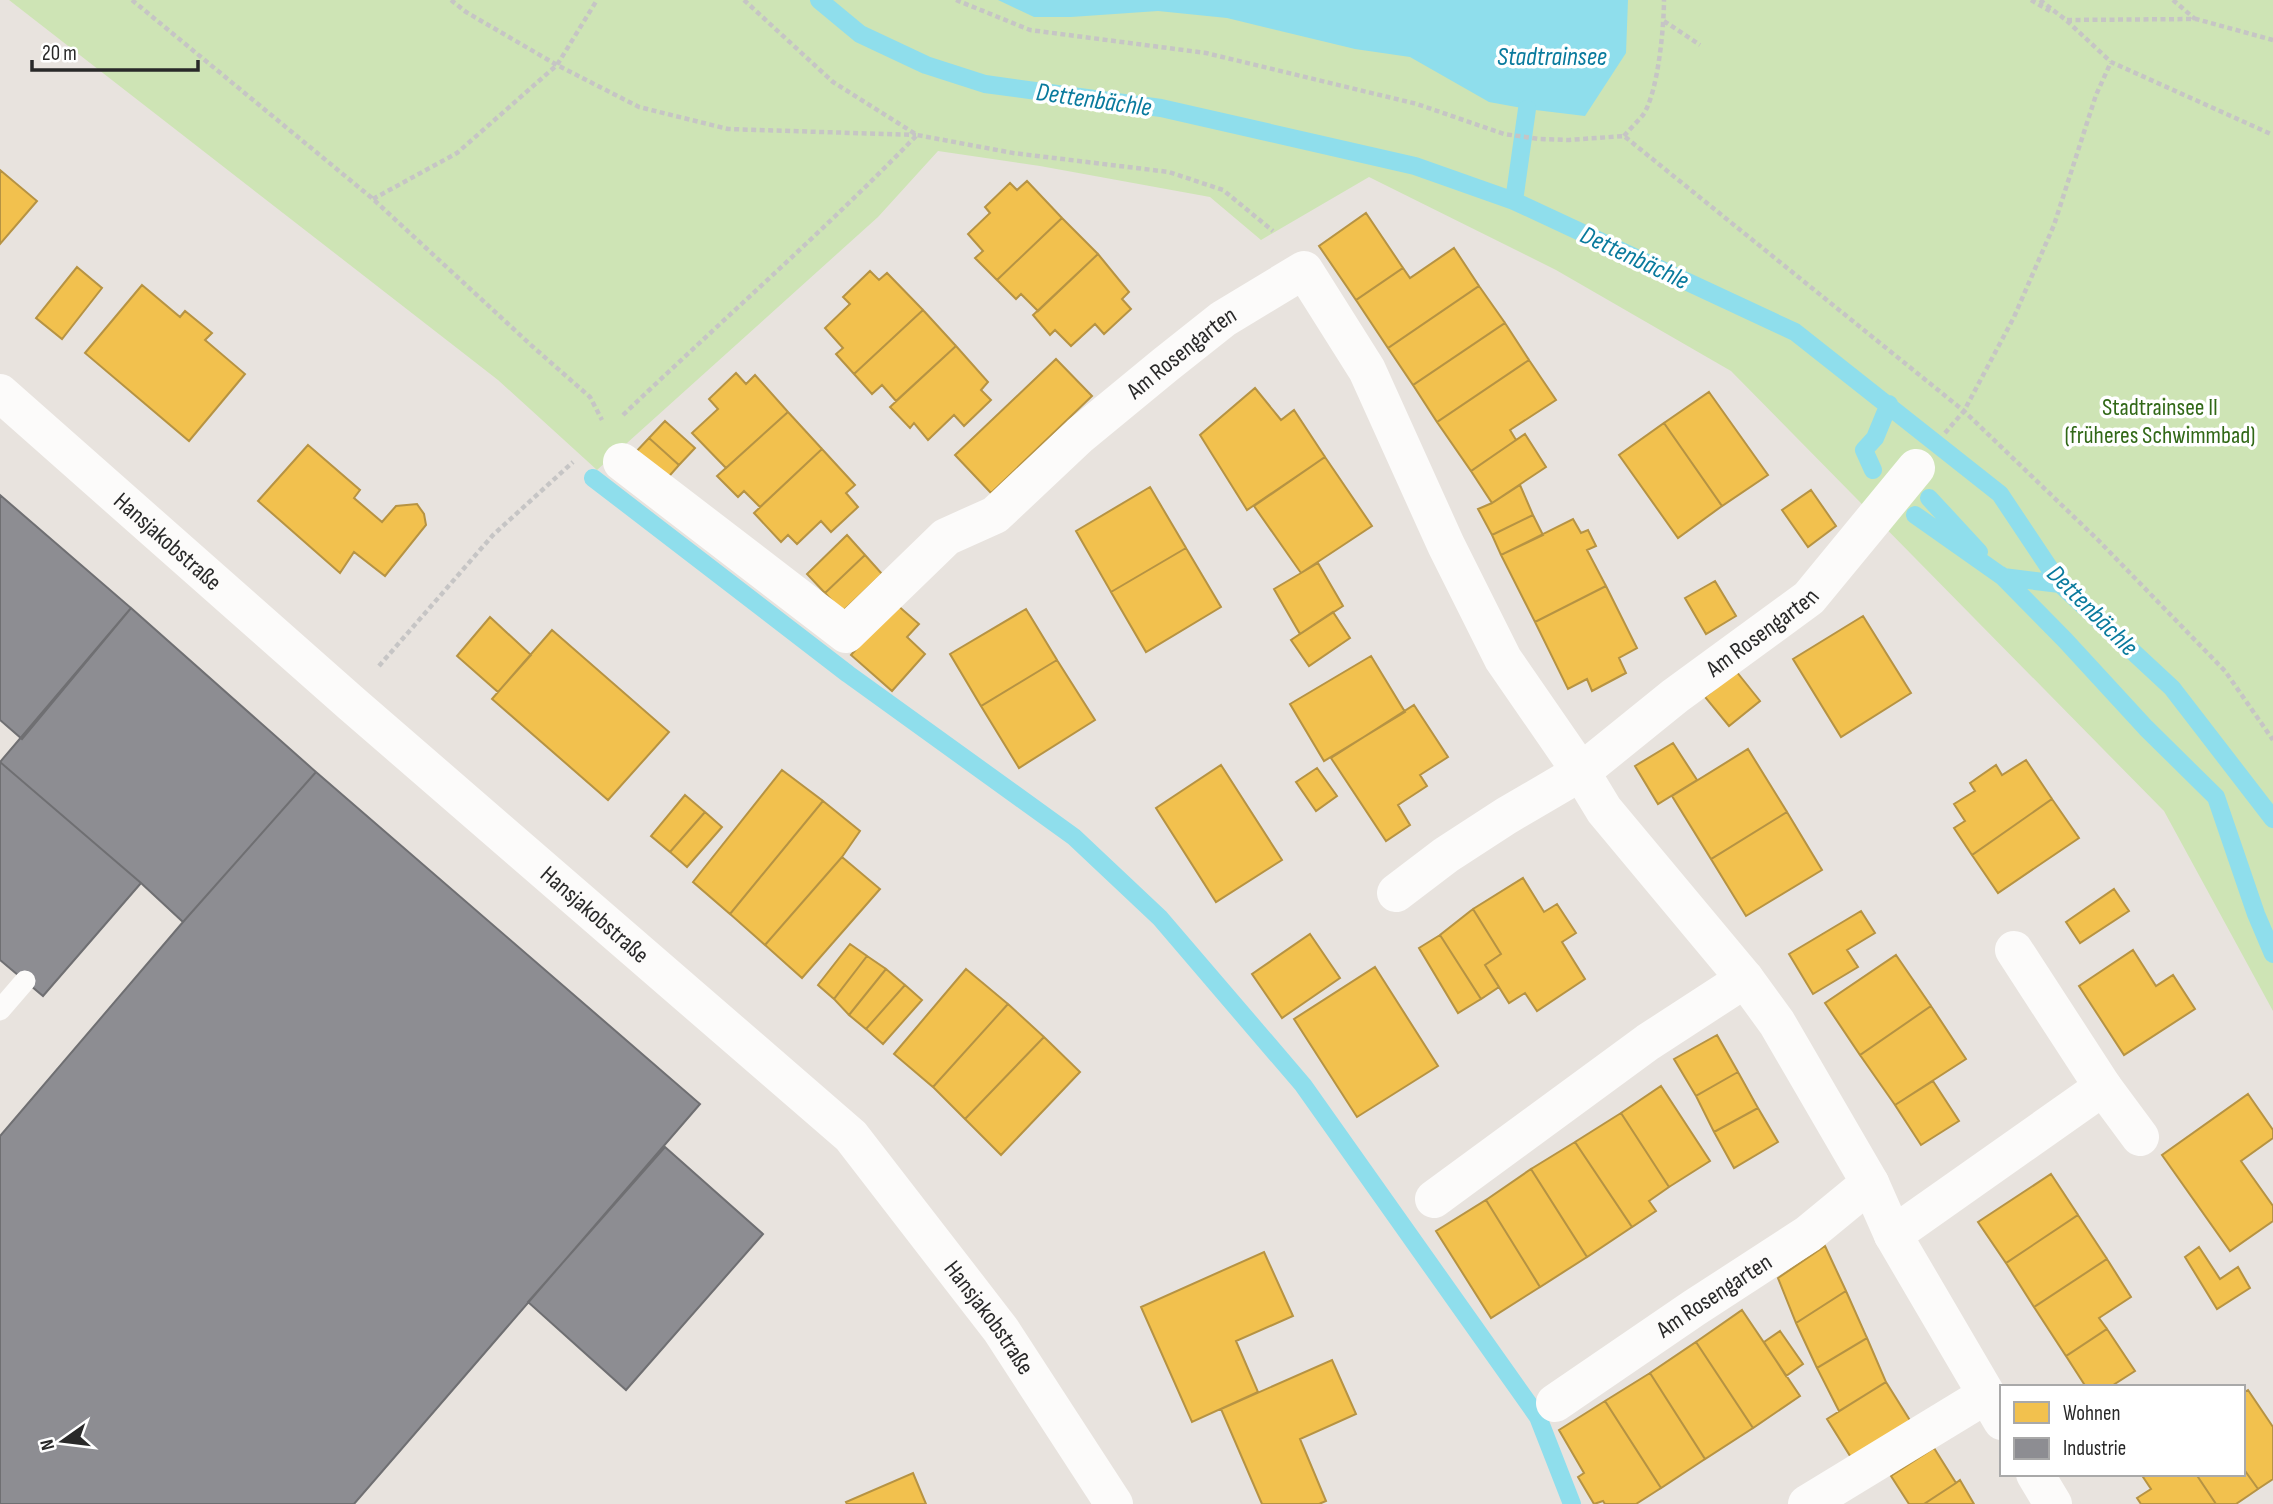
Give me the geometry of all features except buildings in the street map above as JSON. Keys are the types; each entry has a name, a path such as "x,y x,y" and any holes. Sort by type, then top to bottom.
{"street":[{"name":"Am Rosengarten","path":"614,446 846,634 946,537 995,515 1080,435 1165,365 1223,320 1304,270"},
{"path":"1304,270 1367,370 1446,545 1503,659 1604,810 1745,979 1777,1023 1870,1183 1893,1235 1994,1408 1807,1504"},
{"name":"Hansjakobstraße","path":"0,393 352,704 850,1136 1001,1330 1114,1504"},
{"name":"Am Rosengarten","path":"1396,892 1506,816 1581,772 1675,696 1809,598 1916,468"},
{"path":"2014,950 2103,1087 2140,1136"},
{"path":"1434,1199 1648,1042 1745,979"},
{"path":"1893,1235 2103,1087"},
{"name":"Am Rosengarten","path":"1555,1403 1808,1234 1870,1183"},
{"path":"2036,1476 2053,1504"}],"lane":[{"path":"0,1010 25,981"}],"path":[{"path":"132,0 373,199 590,397 614,446"},
{"path":"451,0 466,12 557,65 639,107 728,129 917,135 1013,153 1169,172 1223,190 1275,233 1304,270"},
{"path":"373,199 457,153 557,65 597,0"},
{"path":"744,0 833,82 917,135"},
{"path":"956,0 1030,30 1206,53 1417,104 1504,134 1569,140 1624,136 1964,411 2098,540 2225,671 2273,740"},
{"path":"1624,136 1644,113 1656,74 1664,21 1664,0"},
{"path":"2031,0 2066,20 2196,19 2273,40"},
{"path":"2040,0 2111,62 2273,135"},
{"path":"2174,0 2196,19"},
{"path":"1664,21 1700,45"},
{"path":"1964,411 2014,317 2054,225 2096,95 2111,62"},
{"path":"617,421 819,233 917,135"},
{"path":"352,704 386,656 493,535 578,456"}],"green space":[{"name":"Stadtrainsee II (früheres Schwimmbad)","path":"9,0 2273,0 2273,1011 2164,811 1731,371 1556,270 1369,177 1261,240 1210,197 1040,166 938,151 878,217 597,470 498,380"}],"water":[{"name":"Stadtrainsee","path":"998,0 1628,0 1626,53 1585,116 1489,102 1410,57 1355,49 1227,18 1158,11 1034,17"}],"waterway":[{"name":"Dettenbächle","path":"819,0 860,34 926,65 985,84 1161,108 1415,166 1514,201 1795,332 2000,494 2060,584 2172,688 2273,819"},
{"path":"1514,201 1527,109"},
{"path":"1873,470 1864,450 1875,438 1889,404"},
{"path":"593,478 848,674 1074,837 1160,918 1303,1085 1538,1417 1572,1504"},
{"path":"1929,498 1979,552"},
{"name":"Dettenbächle","path":"1915,515 2003,577 2146,728 2216,797 2256,914 2273,954"},
{"path":"2001,575 2060,584"}]}
